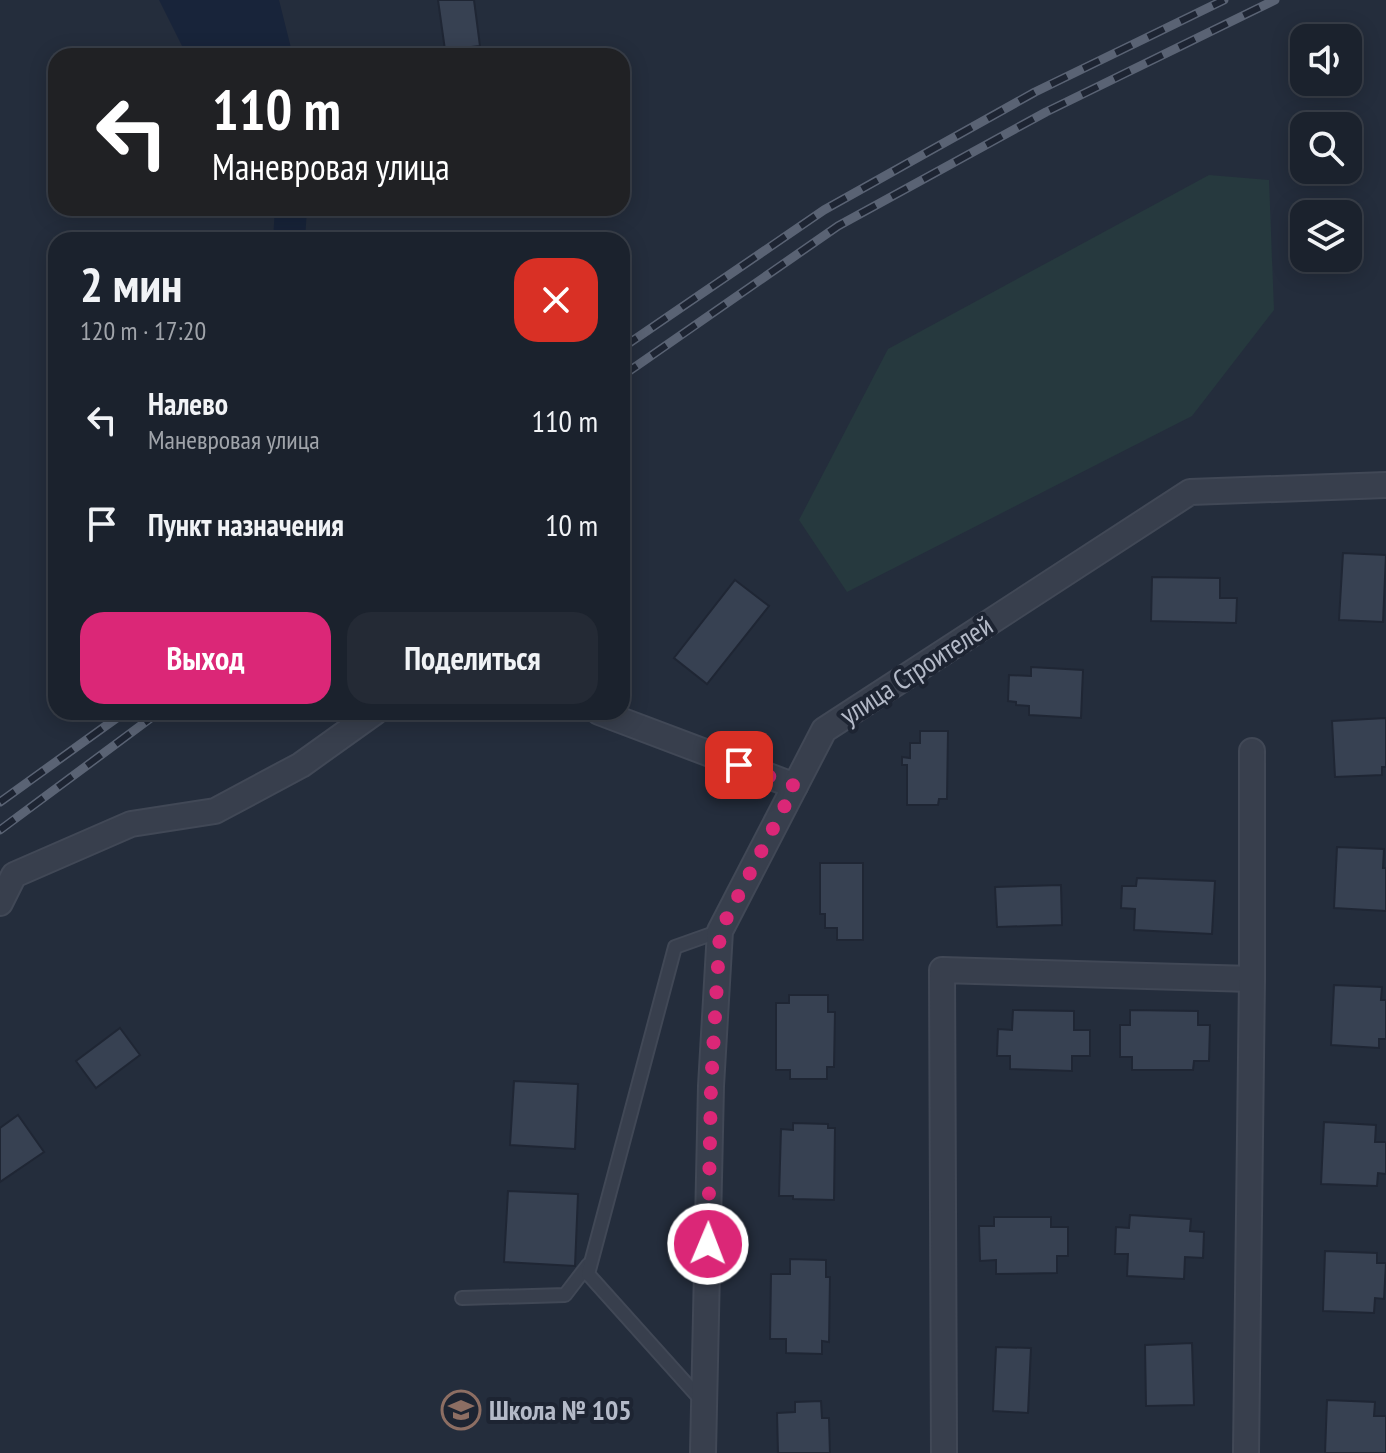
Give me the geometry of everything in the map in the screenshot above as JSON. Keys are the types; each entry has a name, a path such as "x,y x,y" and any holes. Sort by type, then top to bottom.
{"street":[{"name":"улица Строителей","path":"703,1453 711,1086 720,931 824,730 1190,492 1386,485"},
{"path":"0,903 14,875 131,824 215,811 301,765 364,720"},
{"path":"620,720 795,786"},
{"path":"1246,1453 1252,751"},
{"path":"944,1453 942,970 1252,979"}],"lane":[{"path":"704,1403 588,1274 675,947 720,931"},
{"path":"462,1298 565,1295 592,1259"}],"green space":[{"path":"1209,175 1269,180 1274,310 1192,416 847,592 799,520 888,349"}],"water":[{"path":"159,0 279,0 291,48 183,48"},
{"path":"274,216 306,216 306,232 274,232"}],"building":[{"path":"438,0 474,0 480,46 445,48"},
{"path":"1343,553 1386,555 1383,622 1339,620"},
{"path":"1152,577 1220,578 1220,598 1237,598 1236,623 1151,621"},
{"path":"735,580 769,606 707,684 674,658"},
{"path":"1031,667 1083,670 1081,718 1029,715 1029,706 1008,701 1009,675 1031,676"},
{"path":"1386,718 1386,767 1382,767 1382,775 1335,777 1332,721"},
{"path":"920,731 948,731 947,799 939,799 938,805 907,805 907,765 902,765 902,757 910,758 910,743 920,743"},
{"path":"1337,847 1384,849 1386,911 1334,908"},
{"path":"820,863 863,863 863,940 837,940 837,928 825,928 825,914 820,914"},
{"path":"1137,878 1215,881 1212,934 1134,930 1135,909 1121,908 1122,886 1136,886"},
{"path":"1061,885 1062,925 997,927 995,887"},
{"path":"1334,985 1382,987 1381,1000 1386,1000 1386,1039 1379,1039 1379,1048 1331,1045"},
{"path":"789,995 828,995 828,1012 835,1012 834,1067 827,1067 827,1079 790,1079 790,1070 776,1070 776,1003 789,1003"},
{"path":"1013,1010 1074,1011 1074,1030 1090,1030 1090,1056 1072,1056 1072,1071 1010,1069 1010,1056 997,1056 998,1029 1012,1030"},
{"path":"1130,1010 1198,1011 1198,1025 1210,1025 1209,1061 1194,1061 1193,1070 1132,1070 1132,1057 1120,1057 1120,1025 1130,1025"},
{"path":"120,1028 140,1055 96,1088 76,1061"},
{"path":"514,1081 578,1084 575,1149 510,1145"},
{"path":"18,1115 44,1152 0,1182 0,1128"},
{"path":"1324,1122 1376,1125 1375,1142 1386,1142 1386,1174 1378,1173 1377,1186 1321,1184"},
{"path":"793,1123 828,1124 828,1128 835,1128 834,1200 779,1196 781,1129 793,1130"},
{"path":"508,1191 578,1194 575,1266 504,1262"},
{"path":"1130,1215 1191,1219 1190,1231 1204,1232 1203,1258 1185,1257 1184,1279 1127,1276 1128,1254 1115,1254 1116,1227 1129,1228"},
{"path":"994,1217 1051,1217 1051,1227 1068,1227 1068,1256 1057,1256 1057,1273 996,1274 996,1260 980,1261 979,1226 994,1226"},
{"path":"1325,1251 1377,1253 1377,1263 1386,1263 1384,1299 1375,1298 1374,1313 1323,1311"},
{"path":"790,1259 826,1260 826,1277 830,1277 829,1342 822,1341 822,1354 786,1353 786,1339 770,1339 771,1274 790,1274"},
{"path":"1192,1343 1194,1405 1146,1406 1145,1345"},
{"path":"996,1347 1031,1348 1028,1413 993,1411"},
{"path":"1327,1400 1375,1402 1374,1416 1386,1416 1386,1453 1325,1453"},
{"path":"821,1401 822,1418 829,1418 830,1453 778,1453 777,1413 795,1412 795,1402"}],"railway":[{"path":"630,343 824,210 1035,92 1224,0"},
{"path":"630,370 838,226 1046,112 1275,0"},
{"path":"0,802 114,720"},
{"path":"0,830 148,720"}],"place":[{"name":"Школа № 105","path":"461,1410"}],"route":[{"path":"708,1244 711,1086 720,931 795,786 739,765"}]}
